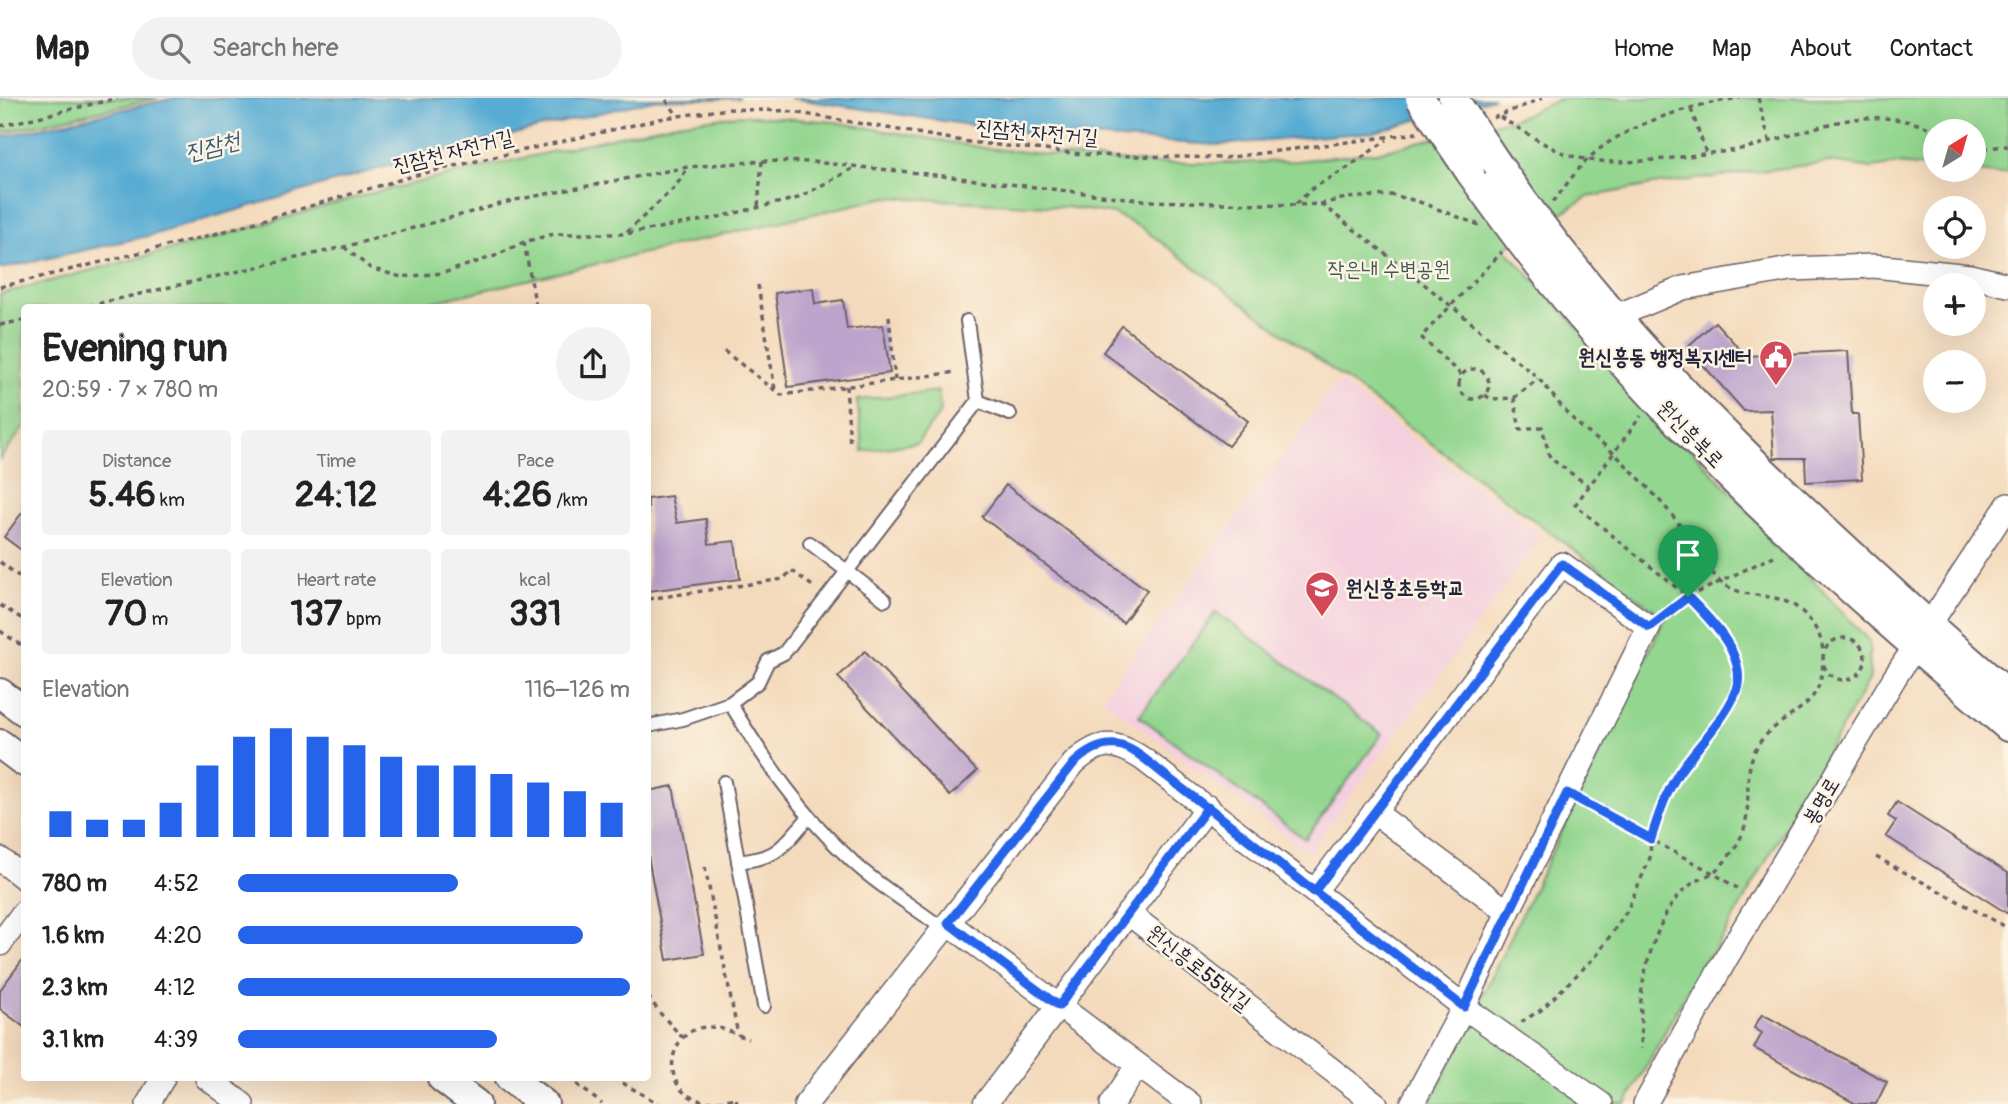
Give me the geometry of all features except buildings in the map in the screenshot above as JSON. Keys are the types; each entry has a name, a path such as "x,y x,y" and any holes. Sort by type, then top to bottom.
{"street":[{"name":"원신흥북로","path":"1420,98 1516,236 1614,353 1750,496 1921,636 2008,694"},
{"name":"원신흥북로","path":"1453,98 1537,222 1614,317 2008,727"},
{"path":"1614,317 1683,288 1790,270 1874,266 1970,276 2008,285"},
{"name":"봉명로","path":"1645,1104 1728,955 1921,636 2008,505"},
{"path":"1314,892 1562,564 1649,627 1464,1007 1412,1104"},
{"path":"0,693 21,709"},
{"path":"0,744 21,760"},
{"path":"806,1104 1074,763 1087,751 1103,746 1123,746 1208,807 1464,1007 1601,1104"},
{"name":"원신흥로55번길","path":"1208,807 1128,913 1376,1104"},
{"path":"1374,812 1508,912"},
{"path":"0,859 21,876"},
{"path":"985,1104 1128,913"},
{"path":"0,944 21,916"},
{"path":"946,926 1059,1006 1189,1104"},
{"path":"1112,1104 1138,1065"},
{"path":"148,1104 161,1081"},
{"path":"211,1081 242,1104"},
{"path":"446,1081 476,1104"},
{"path":"514,1081 544,1104"}],"lane":[{"path":"651,725 684,719 730,703 758,682 768,661 784,653 978,401 967,321"},
{"path":"978,401 1010,414"},
{"path":"810,543 885,600"},
{"path":"730,703 765,760 808,818 854,863 946,926"},
{"path":"724,782 764,1006"},
{"path":"738,862 777,853 808,818"}],"path":[{"path":"0,126 118,98"},
{"path":"1487,119 1500,117 1543,98"},
{"path":"1550,204 1588,159 1615,139 1652,121 1719,101 1741,98"},
{"path":"1758,98 1769,140"},
{"path":"666,100 678,117"},
{"name":"진잠천 자전거길","path":"0,287 215,234 416,175 568,139 728,109 787,111 969,142 1091,155 1224,158 1426,131"},
{"path":"1691,109 1706,153"},
{"path":"1500,117 1567,154 1588,159 1636,162 1737,150 1861,112 1901,117 1923,126"},
{"path":"1296,205 1313,188 1347,168 1388,138"},
{"path":"1986,148 2008,146"},
{"path":"96,304 344,247 515,200 688,167 762,161 813,162 1151,201 1296,205 1321,204 1368,195 1392,195 1418,201 1451,216 1484,226"},
{"path":"758,206 762,161"},
{"path":"625,234 676,186 688,167"},
{"path":"344,247 370,268 401,277 443,272 495,256 524,242 554,234 625,234 715,218 798,198 855,167"},
{"path":"524,242 535,304"},
{"path":"1461,375 1421,337 1502,252"},
{"path":"758,285 775,390"},
{"path":"889,316 895,380"},
{"path":"0,325 21,321"},
{"path":"723,351 781,395 960,371"},
{"path":"1474,368 1483,371 1489,379 1485,395 1476,399 1462,394 1458,385 1461,375 1474,368"},
{"path":"1485,395 1491,399 1514,398 1538,379"},
{"path":"846,386 850,444"},
{"path":"1514,398 1520,429 1542,427 1550,458 1589,486"},
{"path":"1521,1022 1541,1010 1597,955 1627,911 1650,858 1651,839 1662,803 1678,773 1730,704 1738,684 1737,667 1730,647 1716,627 1688,597 1575,505 1642,415"},
{"path":"1649,627 1688,597 1774,556"},
{"path":"0,562 21,578"},
{"path":"651,599 784,579 791,570 814,587"},
{"path":"0,606 21,618"},
{"path":"0,631 21,646"},
{"path":"1841,638 1850,638 1858,643 1864,650 1866,660 1857,676 1848,680 1838,679 1824,667 1825,648 1832,641 1841,638"},
{"path":"1567,793 1737,888"},
{"path":"1876,857 2008,928"},
{"path":"705,867 738,1035"},
{"path":"651,1000 683,1037"},
{"path":"737,1104 736,1098 710,1102 697,1100 686,1094 672,1073 671,1060 683,1037 693,1030 718,1027 748,1039"},
{"path":"573,1081 601,1104"},
{"path":"619,1081 659,1104"}],"shaded area":[{"name":"원신흥초등학교","path":"1338,381 1542,536 1309,853 1102,699"}],"green space":[{"path":"0,98 158,98 0,133"},
{"name":"작은내 수변공원","path":"1563,98 2008,98 2008,172 1986,173 1986,119 1923,119 1923,167 1897,164 1872,168 1830,162 1652,185 1588,197 1504,248 1869,641 1870,678 1719,944 1701,965 1626,1104 1430,1104 1665,618 1142,228 1114,214 1065,207 887,197 423,304 21,304 21,431 0,459 0,294 204,241 372,193 676,123 742,115 835,122 984,148 1150,163 1296,161 1377,152 1517,118"},
{"path":"938,391 941,412 917,443 863,451 857,400"},
{"path":"1216,612 1382,734 1305,839 1139,716"}],"water":[{"name":"진잠천","path":"174,98 740,98 653,100 405,161 152,235 0,269 0,137"},
{"path":"790,98 1494,98 1374,132 1217,145 1023,133"}],"place":[{"name":"원신흥동 행정복지센터","path":"1776,387"},
{"name":"원신흥초등학교","path":"1322,618"}],"route":[{"path":"1688,597 1649,627 1562,564 1314,892 1208,807 1143,759 1123,746 1103,746 1087,751 1074,763 948,923 1059,1006 1208,807 1261,849 1314,892 1464,1007 1567,793 1651,839 1662,803 1678,773 1730,704 1738,684 1737,667 1730,647 1716,627 1688,597"}]}
